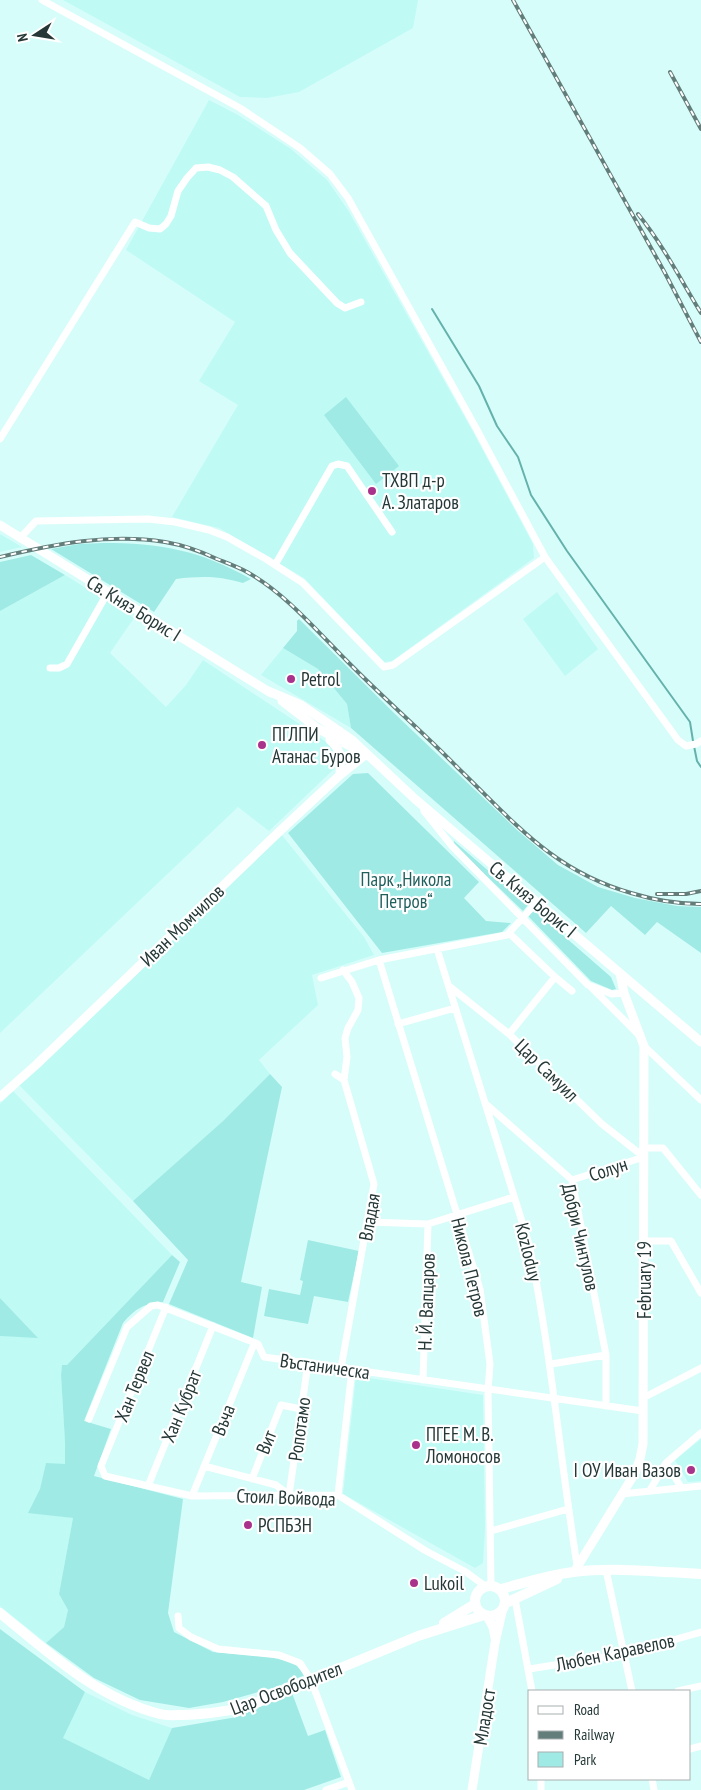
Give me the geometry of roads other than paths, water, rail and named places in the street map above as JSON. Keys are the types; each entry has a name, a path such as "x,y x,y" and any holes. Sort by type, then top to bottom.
{"main road":[{"path":"575,1569 507,1605 497,1615 486,1616 479,1611 475,1604 478,1591 552,1576 575,1569 701,1574"},
{"path":"492,1587 505,1595 507,1605"},
{"name":"Цар Освободител","path":"0,1613 84,1680 117,1699 162,1715 214,1714 233,1710 418,1636 475,1604"},
{"name":"Цар Освободител","path":"418,1636 486,1616"}],"street":[{"path":"42,0 240,108 300,148 330,174 348,198 476,428 545,557 678,740 686,746 701,741"},
{"path":"0,439 135,222 149,228 160,229 166,224 171,216 178,191 186,178 196,168 208,167 220,170 233,177 266,206 276,230 290,253 338,303 345,308 361,302"},
{"path":"275,565 332,466 338,464 348,466 392,532"},
{"path":"20,538 36,521 148,519 175,522 209,530 227,537 303,583 384,667 393,665 545,557"},
{"name":"Св. Княз Борис I","path":"0,525 268,691 317,728 365,754"},
{"path":"50,668 59,668 67,664 108,592"},
{"name":"Св. Княз Борис I","path":"268,691 301,705 352,740 415,799 701,1042"},
{"path":"317,728 338,748 340,754 340,775"},
{"name":"Иван Момчилов","path":"0,1097 340,775 365,754"},
{"path":"415,799 452,846 639,1035"},
{"path":"322,978 379,960 507,935 538,902"},
{"path":"509,933 572,991"},
{"name":"Kozloduy","path":"437,949 529,1244 540,1294 551,1364 575,1569"},
{"name":"Никола Петров","path":"379,960 480,1289 490,1364 488,1390 492,1587"},
{"path":"335,1074 344,1080 347,1057 345,1038 358,1010 360,998 343,970"},
{"name":"February 19","path":"575,1569 634,1473 640,1459 643,1444 644,1046 624,993 620,973"},
{"path":"509,1034 555,977"},
{"name":"Цар Самуил","path":"448,985 509,1034 602,1124 643,1153 663,1148 701,1195"},
{"path":"588,985 612,994 624,993"},
{"path":"398,1024 455,1008"},
{"path":"644,1046 701,1100"},
{"name":"Владая","path":"341,1368 374,1184 344,1080"},
{"name":"Добри Чинтулов","path":"486,1104 572,1180 606,1355 606,1406"},
{"name":"Солун","path":"572,1180 643,1153"},
{"path":"368,1222 428,1224 514,1196"},
{"name":"Н. Й. Вапцаров","path":"423,1380 428,1224"},
{"path":"644,1241 671,1240 701,1293"},
{"path":"89,1419 127,1326 151,1306 166,1306"},
{"name":"Въстаническа","path":"166,1306 254,1344 258,1344 264,1357 644,1411"},
{"name":"Хан Тервел","path":"101,1466 166,1306"},
{"name":"Хан Кубрат","path":"148,1486 213,1326"},
{"name":"Въча","path":"192,1496 254,1344"},
{"path":"551,1364 606,1355"},
{"name":"Ропотамо","path":"289,1495 308,1363"},
{"path":"643,1398 701,1368"},
{"path":"338,1495 352,1369"},
{"name":"Вит","path":"252,1479 281,1405 301,1408"},
{"path":"650,1490 666,1463 701,1434"},
{"path":"666,1463 681,1487"},
{"name":"Стоил Войвода","path":"101,1466 105,1476 192,1496 338,1495 426,1550 492,1587"},
{"path":"204,1466 276,1486 289,1495"},
{"path":"620,1494 701,1486"},
{"path":"491,1531 568,1509"},
{"path":"606,1570 632,1690"},
{"path":"507,1605 529,1669 532,1690"},
{"name":"Младост","path":"472,1790 495,1643 507,1605"},
{"path":"178,1616 179,1628 191,1637 218,1649 279,1655 300,1663 310,1680 352,1790"},
{"name":"Младост","path":"486,1616 493,1627 495,1643"},
{"name":"Любен Каравелов","path":"529,1669 624,1654 701,1632"},
{"path":"683,1690 701,1686"},
{"path":"326,1790 349,1782"}],"waterway":[{"path":"432,309 479,386 497,426 518,457 531,495 567,551 690,722 693,741"},
{"path":"694,746 697,761 701,767"}],"railway":[{"path":"513,0 665,273 701,342"},
{"path":"670,72 701,129"},
{"path":"638,214 664,250 701,313"},
{"path":"0,557 82,541 103,539 144,540 165,542 185,547 244,570 288,602 517,825 557,858 603,884 631,893 666,901 701,904"},
{"path":"657,894 686,894 701,891"}],"place":[{"name":"ТХВП д-р А. Златаров","path":"372,491"},
{"name":"Petrol","path":"291,679"},
{"name":"ПГЛПИ Атанас Буров","path":"262,745"},
{"name":"ПГЕЕ М. В. Ломоносов","path":"416,1445"},
{"name":"I ОУ Иван Вазов","path":"691,1470"},
{"name":"РСПБЗН","path":"248,1525"},
{"name":"Lukoil","path":"414,1583"}],"park label":[{"name":"Парк „Никола Петров“","path":"406,890"}]}
